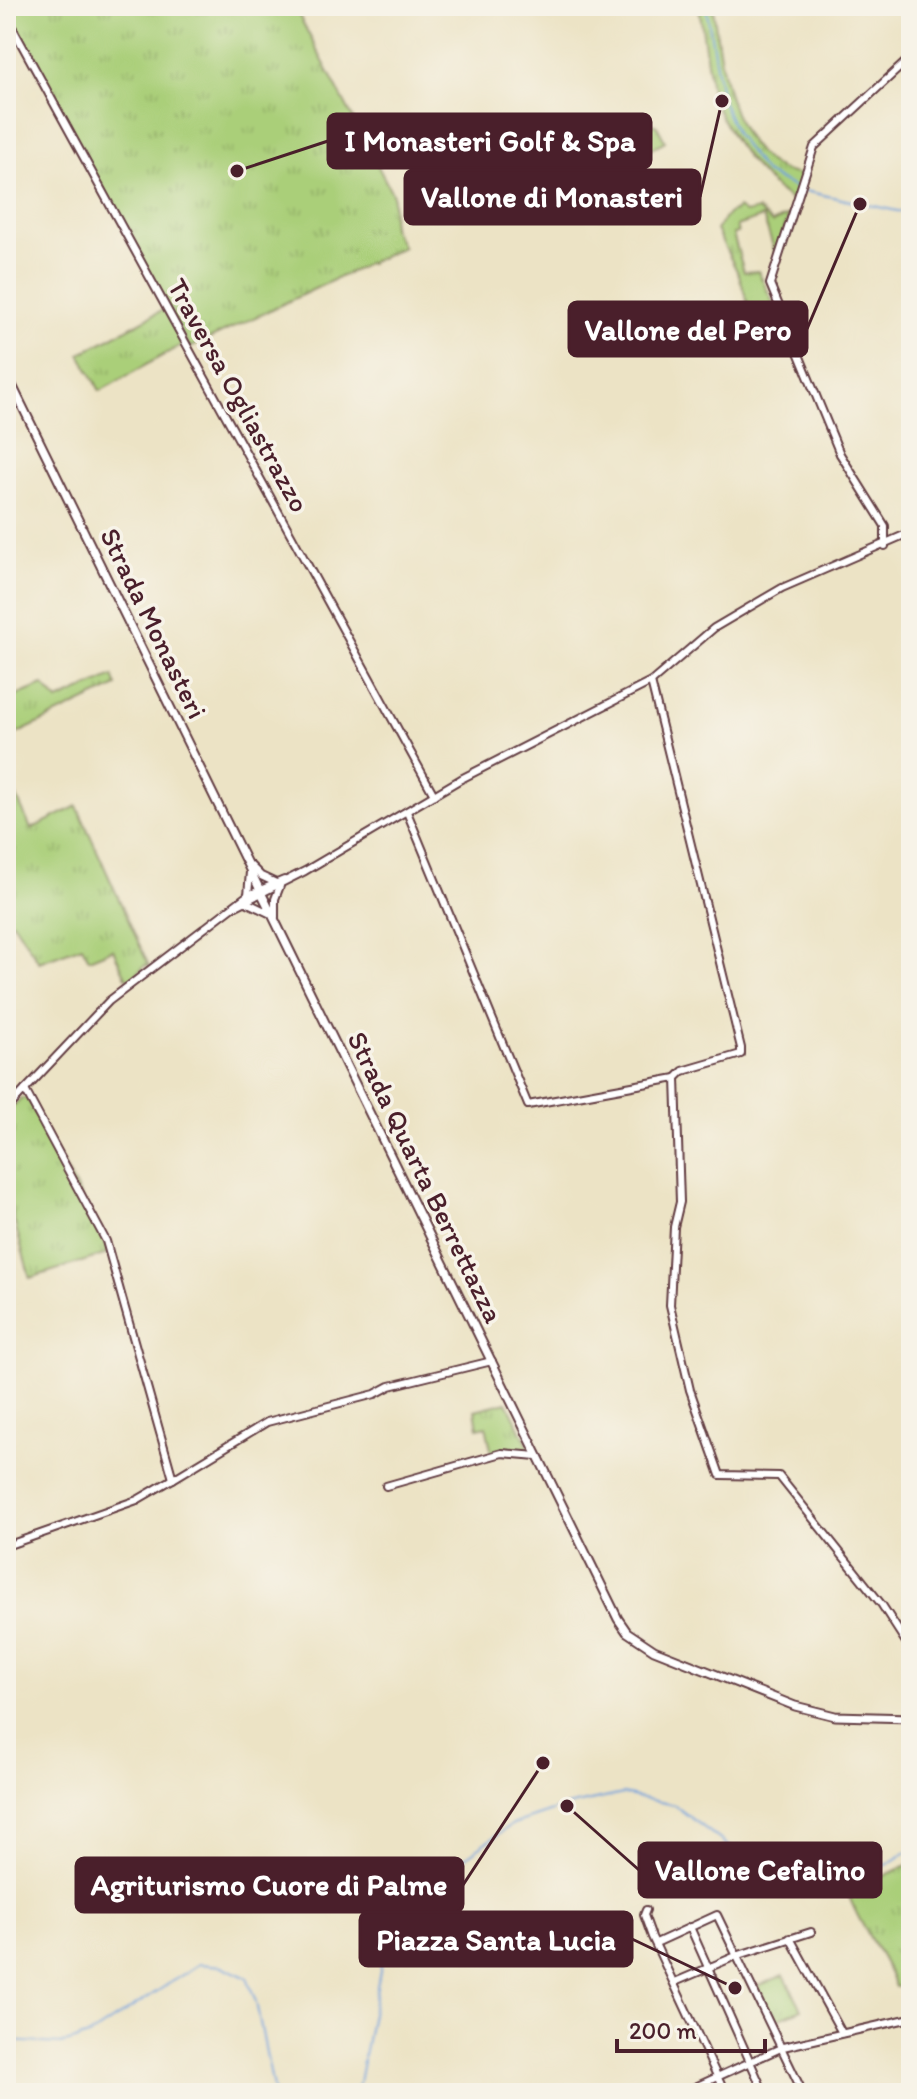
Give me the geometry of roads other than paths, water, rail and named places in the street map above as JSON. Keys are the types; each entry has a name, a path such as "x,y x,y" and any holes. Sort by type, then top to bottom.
{"main road":[{"name":"Strada Monasteri","path":"6,373 262,892"},
{"name":"Strada Quarta Berrettazza","path":"262,892 606,1599 627,1632 673,1659 807,1710 835,1716 911,1718"},
{"path":"894,2093 911,2086"}],"street":[{"name":"Traversa Ogliastrazzo","path":"6,16 434,795"},
{"path":"885,546 885,526 840,454 770,284 814,147 911,57"},
{"path":"7,1107 109,1001 247,899 291,878 434,795 651,682 730,617 782,588 885,546 911,532"},
{"path":"407,812 528,1105 676,1078 683,1071 741,1054 651,682"},
{"path":"246,861 261,876 279,884"},
{"path":"246,861 251,881 247,899"},
{"path":"275,917 279,884"},
{"path":"247,899 275,917"},
{"path":"676,1078 680,1202 674,1227 670,1305 690,1390 716,1470 724,1477 779,1476 882,1605 911,1650"},
{"path":"25,1090 106,1241 173,1479"},
{"path":"6,1546 137,1500 267,1422 492,1361"},
{"path":"386,1486 502,1453 537,1456"},
{"path":"646,1910 644,1915 656,1943 725,2093"},
{"path":"656,1943 717,1915 803,2093"},
{"path":"690,1927 764,2093"},
{"path":"675,1982 736,1956 811,1932"},
{"path":"790,1938 842,2033"},
{"path":"685,2092 783,2047 911,2018"}],"waterway":[{"path":"706,6 722,101 736,134 765,173 800,190 911,214"},
{"path":"357,2093 382,1960 421,1895 461,1860 513,1824 567,1806 623,1794 674,1805 747,1860 778,1877 815,1887 861,1881 911,1849"},
{"path":"6,2041 62,2044 89,2036 199,1964 222,1966 247,1978 256,2002 274,2093"}],"place":[{"name":"Vallone di Monasteri","path":"722,101"},
{"name":"I Monasteri Golf & Spa","path":"237,171"},
{"name":"Vallone del Pero","path":"860,204"},
{"name":"Agriturismo Cuore di Palme","path":"543,1763"},
{"name":"Vallone Cefalino","path":"567,1806"},
{"name":"Piazza Santa Lucia","path":"735,1988"}]}
